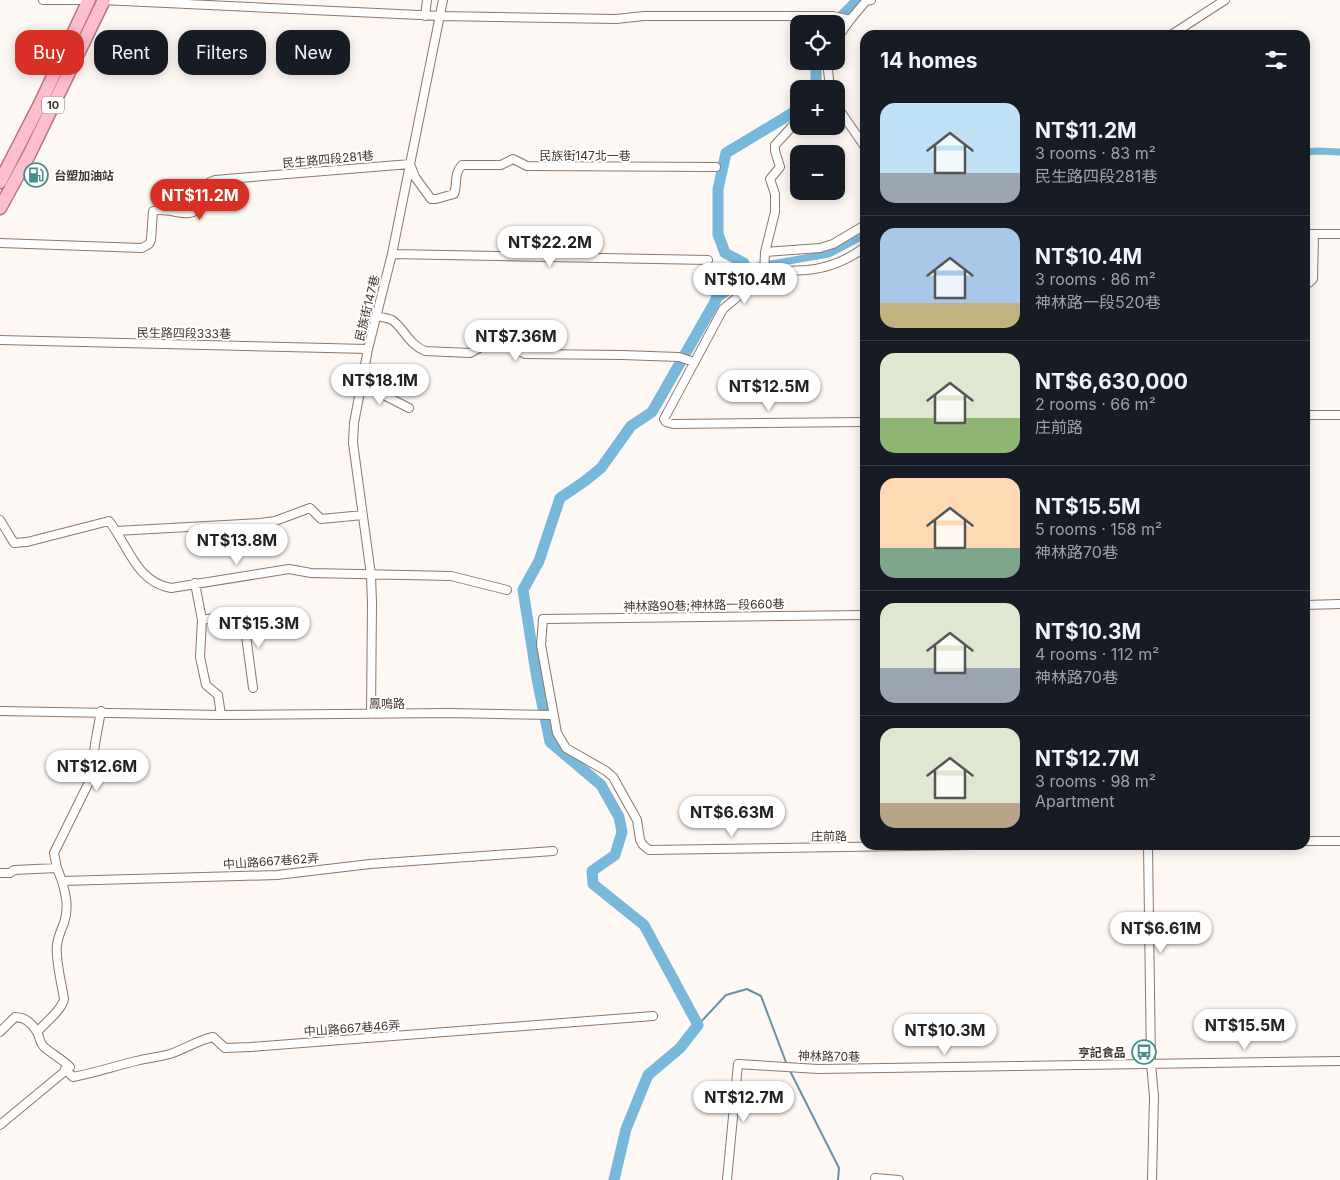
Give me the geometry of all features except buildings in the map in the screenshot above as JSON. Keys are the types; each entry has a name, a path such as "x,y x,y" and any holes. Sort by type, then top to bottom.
{"main road":[{"name":"10","path":"0,182 40,104 89,0"},
{"name":"10","path":"0,208 33,146 102,0"}],"street":[{"path":"43,0 83,0"},
{"path":"102,0 425,16 616,19 644,16 833,16 850,20"},
{"path":"270,9 271,0"},
{"path":"425,16 427,0"},
{"name":"民族街147巷","path":"371,714 371,575 353,443 354,423 368,349 392,254 443,0"},
{"path":"845,27 866,1 870,0"},
{"path":"1179,30 1225,0"},
{"path":"845,118 860,140"},
{"path":"764,274 765,252 775,212 775,194 770,179 780,167 775,144 790,128"},
{"name":"民族街147北一巷","path":"410,164 415,176 431,199 454,194 457,171 462,165 501,165 513,159 527,166 716,168"},
{"name":"民生路四段281巷","path":"0,243 142,248 150,240 153,211 159,209 189,214 198,207 207,182 410,164"},
{"path":"765,252 820,248 833,244 860,229"},
{"path":"1310,234 1340,234"},
{"path":"1310,282 1313,279 1314,234"},
{"path":"860,251 833,265 810,270 764,274 723,309 664,419 666,422 673,424 860,422"},
{"path":"392,254 708,260"},
{"path":"376,316 392,320 408,338 425,351 470,353 480,347 488,338 492,337 525,354 622,354 679,357 694,362"},
{"name":"民生路四段333巷","path":"0,340 368,349"},
{"path":"362,384 408,408"},
{"path":"1310,415 1340,415"},
{"path":"116,531 268,522 310,508 321,519 363,515"},
{"path":"0,520 14,543 27,542 108,521 138,568 152,582 171,588 289,569 311,573 451,576 507,590"},
{"path":"195,583 202,620 200,657 206,684 218,695 221,715"},
{"path":"1310,605 1340,604"},
{"path":"202,620 242,613 253,688"},
{"name":"神林路90巷;神林路一段660巷","path":"553,715 541,645 543,619 860,615"},
{"name":"鳳鳴路","path":"0,710 221,715 553,715"},
{"path":"37,1032 63,1006 64,999 56,948 67,910 67,900 54,853 92,778 95,744 101,711"},
{"name":"庄前路","path":"553,715 557,733 566,748 613,777 637,820 640,840 649,850 860,847"},
{"path":"1310,841 1340,841"},
{"path":"1148,850 1151,1064 1154,1096 1152,1180"},
{"name":"中山路667巷62弄","path":"62,881 277,875 370,864 553,851"},
{"path":"0,873 10,873 14,870 58,868"},
{"name":"中山路667巷46弄","path":"68,1068 73,1077 97,1073 139,1060 157,1058 181,1050 205,1038 213,1037 225,1048 250,1047 653,1016"},
{"path":"0,1032 15,1017 26,1019 37,1032 45,1048 68,1068 0,1125"},
{"name":"神林路70巷","path":"727,1180 738,1064 818,1069 1340,1061"},
{"path":"875,1178 899,1180"}],"waterway":[{"path":"843,15 858,0"},
{"path":"816,70 816,80"},
{"path":"614,1180 626,1129 648,1075 680,1048 698,1025 644,925 593,884 592,871 615,855 622,832 619,817 601,785 550,742 537,679 523,590 539,561 560,498 601,468 631,426 652,412 716,300 717,293 744,263 725,253 718,234 718,189 726,153 790,114"},
{"path":"1310,152 1340,152"},
{"path":"716,300 738,285 759,266 829,254 860,238"},
{"path":"698,1025 726,995 747,989 761,996 787,1065"},
{"path":"789,1069 839,1168 838,1180"}],"place":[{"name":"台塑加油站","path":"36,175"},
{"name":"亨記食品","path":"1144,1052"}]}
